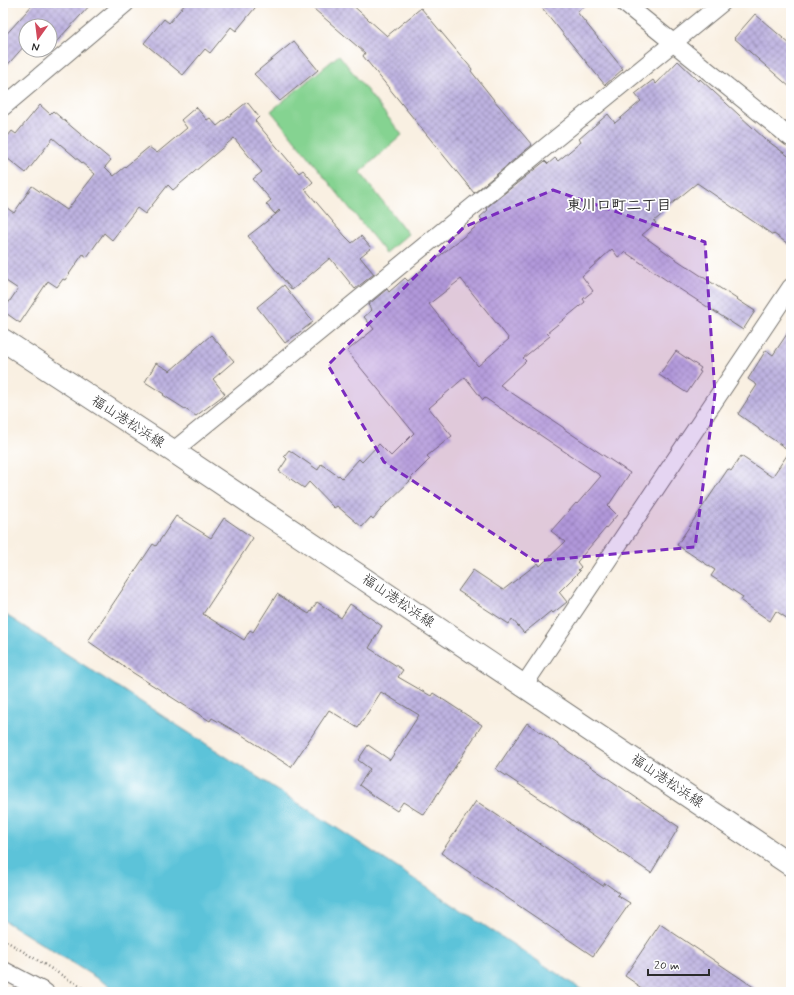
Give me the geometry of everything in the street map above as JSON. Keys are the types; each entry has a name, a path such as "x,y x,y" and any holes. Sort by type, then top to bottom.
{"main road":[{"name":"福山港松浜線","path":"3,340 173,451 791,865"}],"street":[{"path":"3,107 126,3"},
{"path":"624,3 791,138"},
{"path":"173,451 722,3"},
{"path":"524,685 791,287"},
{"path":"3,970 40,989"}],"path":[{"path":"3,939 89,992"}],"highlighted area":[{"path":"553,190 705,242 715,394 695,547 535,561 384,462 328,365 464,227"}],"green space":[{"path":"339,55 402,135 360,172 408,234 386,253 271,111"}],"water":[{"path":"3,613 349,836 585,992 119,992 3,920"}],"building":[{"path":"34,3 92,3 58,40 58,18 21,18"},
{"path":"186,3 259,3 236,31 231,27 210,53 205,49 183,75 144,43 164,19 169,23"},
{"path":"307,3 350,3 387,36 421,8 472,69 471,71 532,145 474,193 363,56 365,53"},
{"path":"538,3 588,3 577,12 623,69 605,85"},
{"path":"755,14 791,45 791,88 734,38"},
{"path":"18,21 18,53 3,70 3,38"},
{"path":"294,41 318,70 280,101 254,74"},
{"path":"678,61 699,81 700,79 765,139 791,158 791,246 697,183 664,210 665,212 654,221 656,223 642,235 674,258 755,311 743,330 625,252 618,257 612,249 582,276 593,291 583,299 585,302 547,333 550,336 523,358 526,361 500,385 630,473 608,506 617,515 577,562 581,567 578,570 580,571 559,592 567,602 553,613 551,611 524,633 512,619 509,624 458,591 473,570 503,590 538,563 540,566 565,542 551,531 601,476 485,398 483,400 465,377 429,408 452,436 427,456 430,459 411,478 412,479 383,507 373,519 371,517 362,527 337,506 334,508 309,482 304,488 279,471 287,459 284,456 289,450 318,470 321,464 342,478 359,459 362,462 379,444 391,456 414,433 347,351 374,329 364,317 372,310 368,305 387,289 389,292 405,278 408,281 483,221 480,217 488,210 486,208 545,161 548,164 555,158 558,161 581,142 579,139 608,114 615,123 641,101 635,94 653,80 656,84","holes":["461,279 509,339 478,366 429,304"]},
{"path":"247,102 259,117 255,121 299,173 303,170 313,182 305,189 352,243 361,236 371,248 360,257 374,274 355,289 330,258 292,290 248,236 280,211 279,210 275,214 266,204 271,200 253,179 262,172 234,138 173,190 168,185 145,214 137,208 112,240 104,233 87,257 83,254 65,280 63,279 57,287 48,281 20,323 3,311 18,289 3,279 3,205 14,213 32,186 67,210 95,174 53,138 26,173 3,155 3,142 12,131 16,134 40,105 50,114 53,111 111,160 105,167 114,176 149,147 157,153 187,128 181,120 196,107 207,120 210,118 217,126"},
{"path":"284,285 313,322 285,343 257,307"},
{"path":"791,328 791,621 776,611 770,621 741,601 743,597 711,576 715,570 677,545 728,469 731,471 741,456 772,477 790,451 738,414 757,385 748,379 766,350 773,355"},
{"path":"211,335 234,361 213,379 225,394 196,416 145,382 156,363 170,371"},
{"path":"676,351 701,368 699,371 701,372 687,393 659,375"},
{"path":"176,516 211,538 224,518 253,538 203,614 244,640 250,630 253,632 277,594 309,614 317,602 341,618 350,604 382,626 369,648 403,670 398,677 431,696 433,693 482,725 424,815 403,802 397,811 359,785 370,769 358,760 368,745 390,760 419,715 381,692 358,728 329,710 291,767 242,735 212,718 210,721 187,707 124,667 88,641 153,544 156,546"},
{"path":"527,723 679,827 651,873 496,769"},
{"path":"476,801 603,886 605,883 619,893 617,895 630,903 593,956 441,853"},
{"path":"660,924 761,992 646,992 637,986 638,985 625,976"}],"district":[{"name":"東川口町二丁目","path":"619,206"}]}
